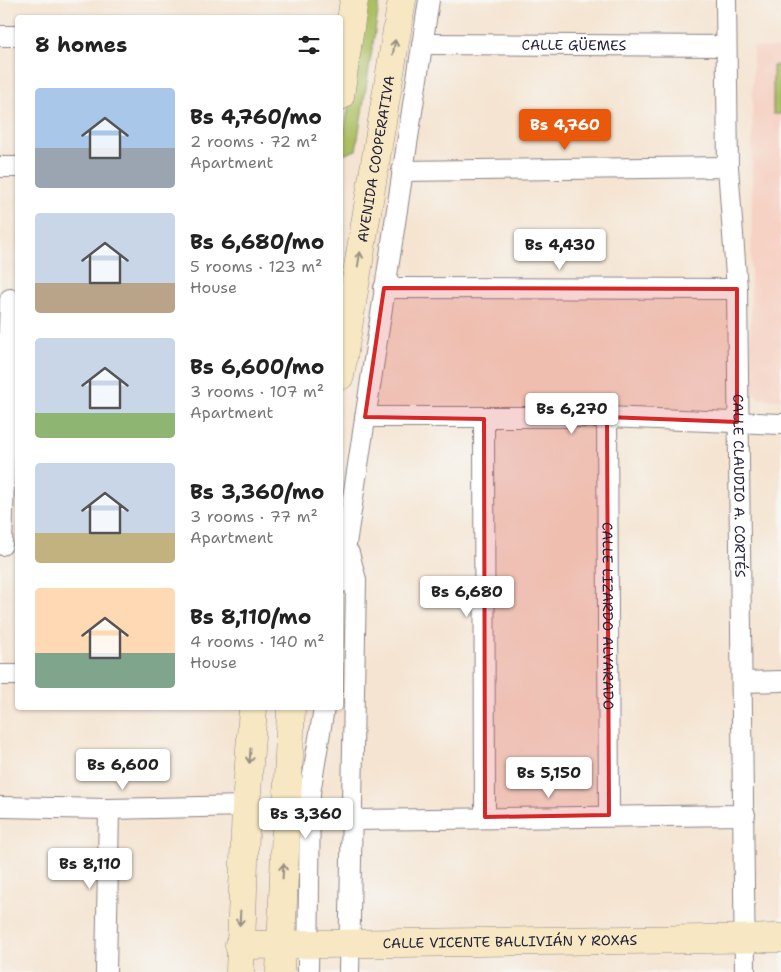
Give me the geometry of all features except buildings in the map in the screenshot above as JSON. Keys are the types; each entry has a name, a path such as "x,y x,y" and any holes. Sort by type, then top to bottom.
{"street":[{"path":"343,41 354,0"},
{"name":"AVENIDA COOPERATIVA","path":"343,358 402,0"},
{"path":"343,562 402,171 430,0"},
{"name":"CALLE CLAUDIO A. CORTÉS","path":"726,0 728,167 736,289 743,682 745,972"},
{"path":"0,36 15,36"},
{"name":"CALLE GÜEMES","path":"422,44 726,46"},
{"path":"0,167 15,167"},
{"path":"402,171 728,167"},
{"path":"384,288 736,289"},
{"path":"6,545 12,420 9,299"},
{"path":"365,417 484,419 607,417 781,424"},
{"name":"CALLE LIZARDO ALVARADO","path":"607,417 609,815"},
{"path":"484,419 486,817"},
{"path":"346,541 356,580 353,820 348,943 349,972"},
{"path":"0,675 15,675"},
{"path":"743,682 781,681"},
{"path":"240,972 239,945 253,710"},
{"path":"280,972 291,710"},
{"path":"308,972 310,793 324,710"},
{"path":"0,807 109,809 246,806"},
{"path":"106,972 109,809"},
{"path":"353,820 609,815 744,815"},
{"name":"CALLE VICENTE BALLIVIÁN Y ROXAS","path":"239,945 781,938"}],"highlighted area":[{"path":"384,288 737,289 737,422 607,417 609,815 485,817 484,419 365,417"}],"shaded area":[{"path":"753,47 781,48 781,400 759,399 750,389"}],"green space":[{"path":"367,0 380,0 356,150 343,155 343,139"},
{"path":"781,65 781,114 773,114 773,66"}]}
